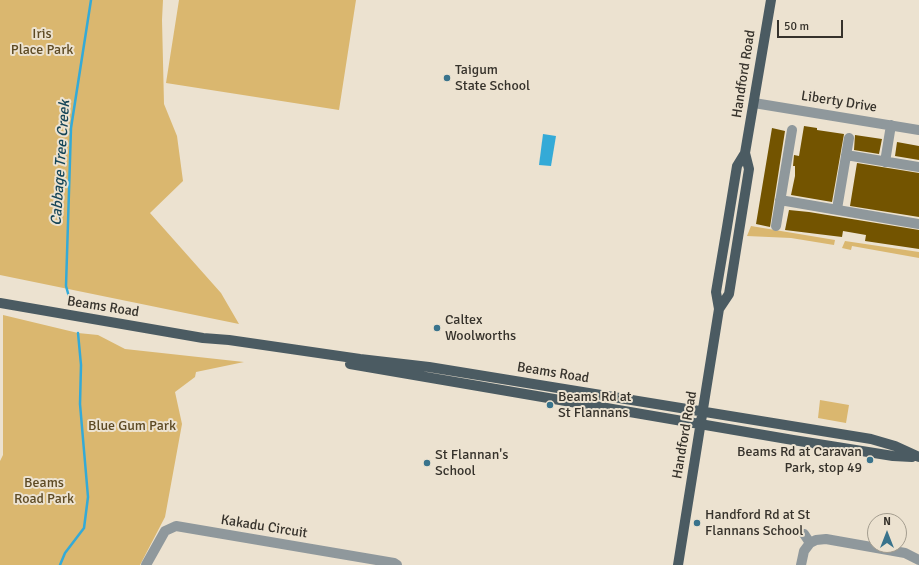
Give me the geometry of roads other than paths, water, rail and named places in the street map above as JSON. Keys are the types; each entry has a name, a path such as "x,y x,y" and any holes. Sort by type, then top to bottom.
{"main road":[{"name":"Handford Road","path":"678,565 720,309 716,292 737,166 745,153 771,0"},
{"name":"Beams Road","path":"0,303 203,338 229,340 353,358 429,367 703,410 871,439 894,446 919,457"},
{"name":"Beams Road","path":"203,338 228,345 701,424 889,455 919,457"}],"street":[{"name":"Liberty Drive","path":"754,103 919,130"},
{"path":"885,162 891,125"},
{"path":"776,226 792,130"},
{"path":"837,209 849,138"},
{"path":"846,155 919,167"},
{"path":"780,200 919,224"},
{"name":"Kakadu Circuit","path":"146,565 165,530 176,526 394,563 397,565"},
{"path":"801,565 807,538 850,543 905,553 914,556 919,561"}],"water":[{"path":"543,134 556,136 551,166 539,165"}],"waterway":[{"name":"Cabbage Tree Creek","path":"71,304 66,286 71,128 91,0"},
{"name":"Cabbage Tree Creek","path":"60,565 65,553 84,528 88,497 80,404 81,365 78,333"}],"place":[{"name":"Taigum State School","path":"447,78"},
{"name":"Caltex Woolworths","path":"437,328"},
{"name":"Beams Rd at St Flannans","path":"550,405"},
{"name":"Beams Rd at Caravan Park, stop 49","path":"870,460"},
{"name":"St Flannan's School","path":"427,463"},
{"name":"Handford Rd at St Flannans School","path":"697,523"}],"park label":[{"name":"Iris Place Park","path":"42,42"},
{"name":"Blue Gum Park","path":"132,426"},
{"name":"Beams Road Park","path":"44,492"}]}
